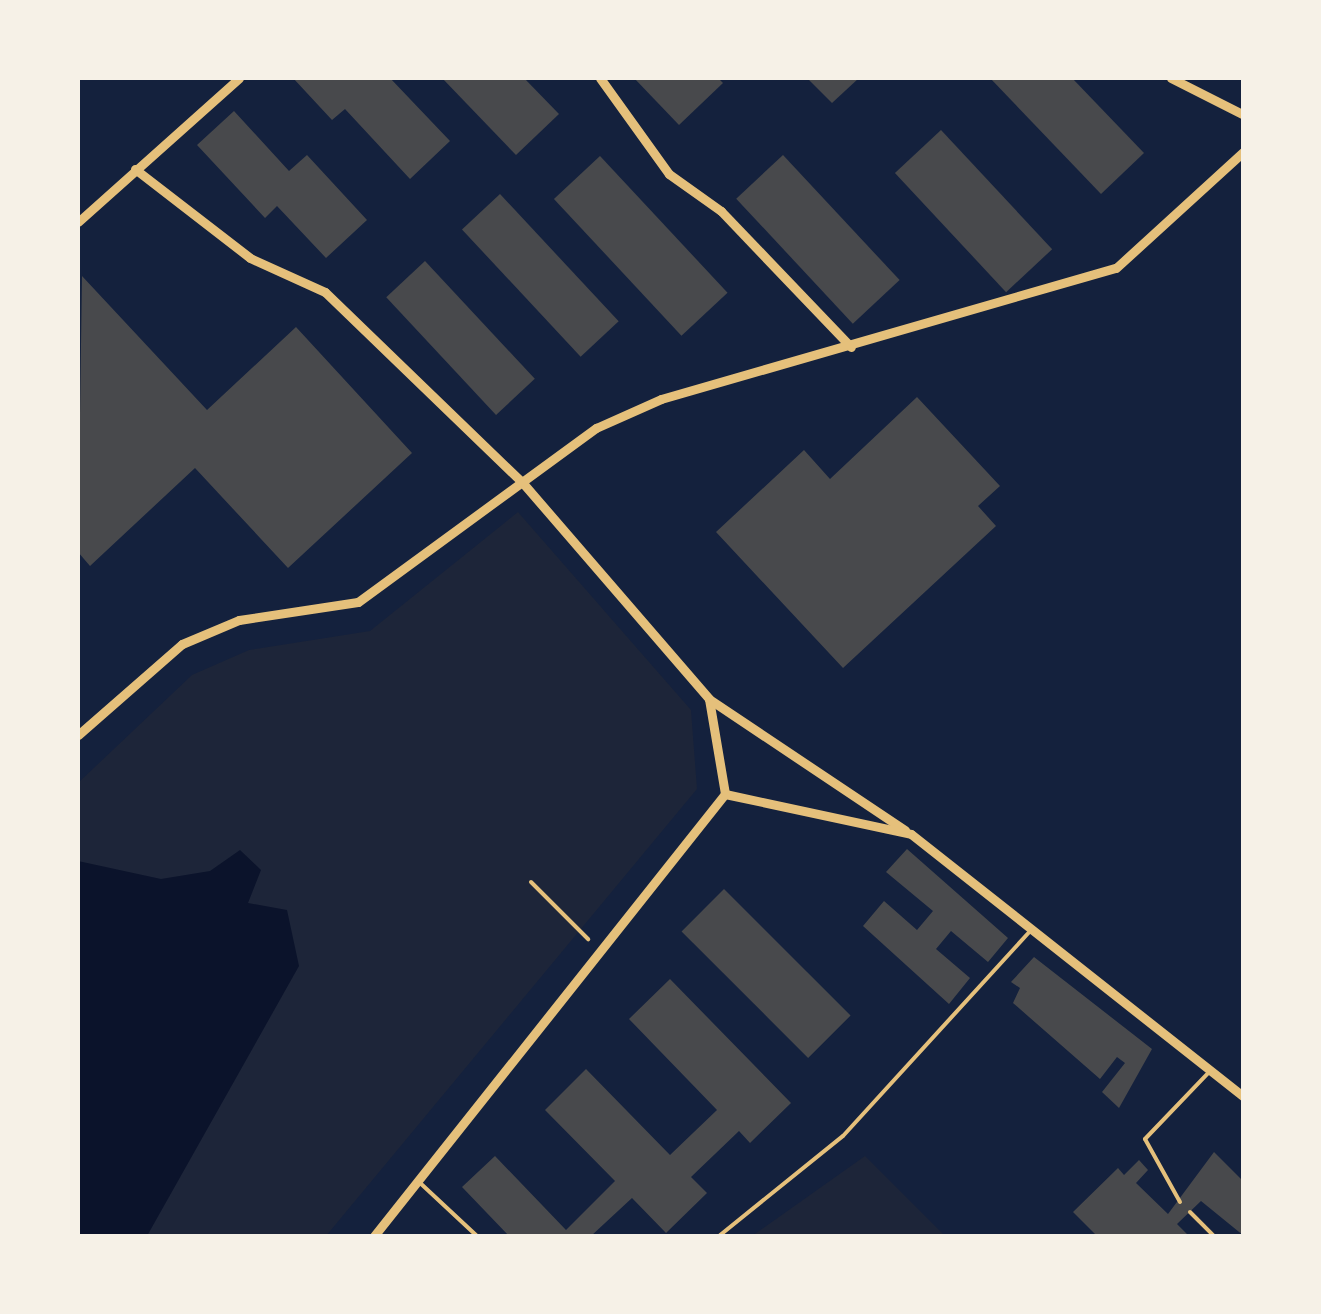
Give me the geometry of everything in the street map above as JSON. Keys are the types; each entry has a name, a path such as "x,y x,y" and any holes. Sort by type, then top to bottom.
{"street":[{"path":"78,222 239,78"},
{"path":"600,78 669,174 721,211 850,347"},
{"path":"1170,78 1244,115"},
{"path":"78,735 182,644 238,620 358,602 596,428 661,399 1116,268 1244,151"},
{"path":"136,170 250,258 325,292 522,482 708,699 912,834 1244,1097"},
{"path":"374,1236 726,794 708,699"},
{"path":"726,794 912,834"}],"lane":[{"path":"718,1236 843,1136 1032,930"},
{"path":"1180,1202 1145,1139 1210,1071"},
{"path":"418,1181 478,1236"},
{"path":"1190,1212 1214,1236"}],"path":[{"path":"531,882 588,940"}],"shaded area":[{"path":"518,512 691,710 697,789 326,1236 78,1236 78,783 192,675 249,650 370,631"},
{"path":"240,850 261,870 248,903 287,910 299,966 147,1236 78,1236 78,861 161,879 210,871"},
{"path":"865,1156 945,1236 752,1236"}],"building":[{"path":"293,78 390,78 450,141 410,179 345,109 332,120"},
{"path":"442,78 524,78 559,114 516,155"},
{"path":"634,78 718,78 723,83 679,125"},
{"path":"807,78 859,78 832,103"},
{"path":"990,78 1072,78 1144,153 1101,194"},
{"path":"234,111 289,171 307,155 367,220 326,258 277,206 265,218 197,145"},
{"path":"941,130 1052,249 1006,292 895,173"},
{"path":"783,155 900,280 853,324 736,199"},
{"path":"600,156 728,293 681,336 554,199"},
{"path":"500,194 619,321 581,357 462,229"},
{"path":"425,261 535,379 496,415 386,297"},
{"path":"82,276 207,410 296,327 412,453 288,568 195,468 90,566 78,552"},
{"path":"917,397 1000,486 978,506 996,526 843,668 716,532 804,450 830,479"},
{"path":"907,849 1008,938 988,962 951,931 936,949 970,978 949,1004 863,926 884,901 917,930 933,911 886,872"},
{"path":"724,889 851,1016 808,1058 682,931"},
{"path":"1034,957 1152,1049 1119,1108 1102,1092 1125,1063 1117,1057 1100,1079 1013,1003 1020,988 1011,982"},
{"path":"670,979 791,1103 750,1143 739,1131 691,1177 707,1193 666,1233 632,1198 591,1236 509,1236 462,1187 495,1156 566,1230 615,1181 545,1110 586,1069 670,1155 717,1110 629,1019"},
{"path":"1214,1152 1244,1182 1244,1236 1201,1201 1177,1224 1189,1236 1097,1236 1073,1212 1118,1168 1124,1175 1139,1160 1148,1170 1136,1183 1168,1214"}]}
